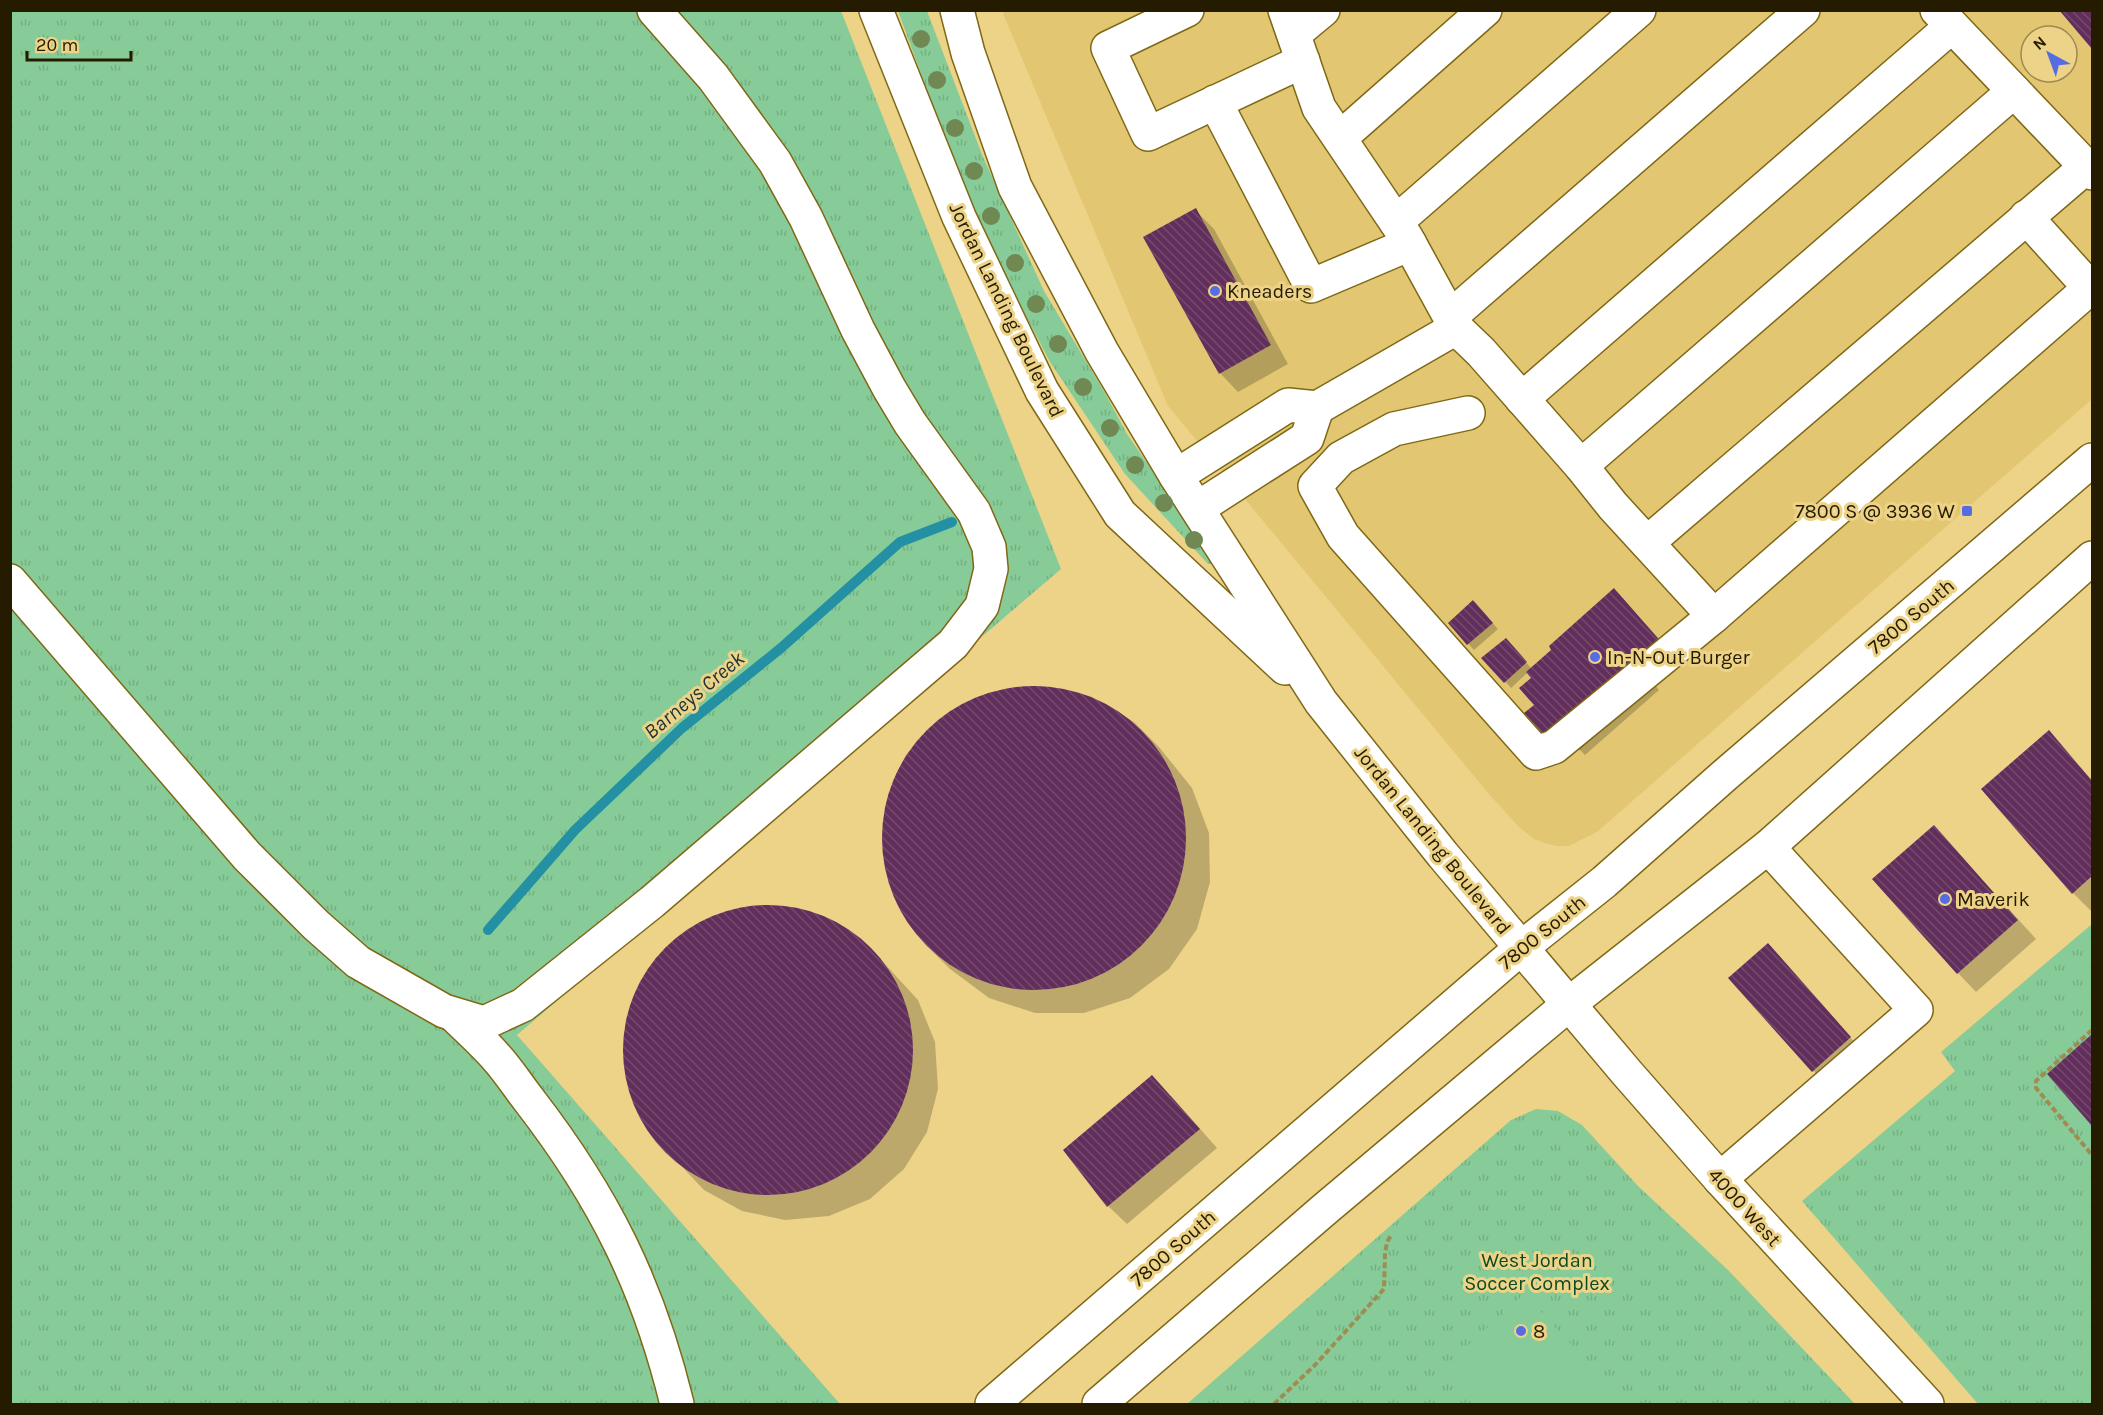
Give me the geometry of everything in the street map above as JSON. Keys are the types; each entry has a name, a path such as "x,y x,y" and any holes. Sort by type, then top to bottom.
{"main road":[{"path":"10,581 247,856 316,925 358,962 444,1011 484,1023 523,1005 652,902 954,644 982,606 992,569 989,548 974,513 910,423 889,388 858,330 806,218 775,162 713,77 654,10"},
{"name":"Jordan Landing Boulevard","path":"876,10 959,217 1042,391 1120,514 1321,702"},
{"name":"Jordan Landing Boulevard","path":"957,10 968,53 1015,187 1102,352 1176,476 1321,702 1443,855 1569,1004"},
{"path":"1187,10 1108,48 1148,134 1215,102 1323,10"},
{"path":"1340,138 1485,10"},
{"path":"1215,102 1311,286 1403,233 1639,10"},
{"path":"1176,476 1288,405 1317,408 1453,322 1803,10"},
{"path":"1522,399 1945,18 2089,170 2026,218 1647,543"},
{"path":"1294,35 1319,108 1403,233 1453,322 1581,466 1613,506 1714,616"},
{"path":"1581,466 2014,91"},
{"path":"1468,413 1394,429 1341,458 1315,486 1343,536 1536,753 1554,747 1714,616 2090,288 2026,218"},
{"path":"1198,508 1307,438 1317,408"},
{"name":"7800 South","path":"992,1404 1521,948 1604,882 2092,460"},
{"path":"1099,1404 1325,1209 1569,1004 1768,847 2090,564"},
{"path":"1720,1179 1916,1010 1768,847"},
{"name":"4000 West","path":"1569,1004 1720,1179 1927,1404"},
{"path":"452,1014 495,1056 549,1125 589,1183 639,1281 666,1359 677,1404"}],"path":[{"path":"2092,1030 2036,1081 2036,1088 2092,1155"},
{"path":"1274,1404 1315,1365 1384,1289 1385,1254 1387,1242 1392,1234"}],"shaded area":[{"path":"1002,11 2092,11 2092,399 1597,832 1569,846 1545,843 1534,839 1519,827 1488,793 1168,406"}],"green space":[{"path":"10,11 841,11 1061,569 517,1035 840,1404 11,1404"},
{"path":"898,11 927,11 983,157 1044,291 1127,434 1216,563 1208,564 1125,474 1050,362 986,239 939,123"},
{"path":"2092,924 2092,1404 1978,1404 1802,1201 1955,1071 1941,1052"},
{"name":"West Jordan Soccer Complex","path":"1536,1109 1558,1111 1582,1125 1638,1186 1728,1270 1855,1404 1187,1404 1511,1120"},
{"name":"8","path":"1524,1294 1627,1404 1475,1404 1442,1369"}],"building":[{"path":"2059,10 2092,10 2092,49 2079,34 2079,24 2071,24"},
{"path":"1196,208 1271,345 1219,374 1143,237"},
{"name":"In-N-Out Burger","path":"1614,588 1662,643 1655,683 1579,750 1557,725 1545,736 1524,713 1534,705 1519,688 1531,678 1526,672 1551,650 1549,646"},
{"path":"1473,600 1493,623 1467,645 1448,623"},
{"path":"1506,638 1527,662 1504,683 1481,658"},
{"path":"1034,686 1064,689 1092,697 1119,711 1142,730 1161,753 1175,780 1183,808 1186,838 1183,868 1175,896 1161,923 1142,946 1119,965 1092,979 1064,987 1034,990 1004,987 976,979 949,965 926,946 907,923 893,896 885,868 882,838 885,808 893,780 907,753 926,730 949,711 976,697 1004,689"},
{"path":"2049,730 2092,781 2092,876 2072,894 1981,789"},
{"name":"Maverik","path":"1934,825 2018,920 1957,974 1872,879"},
{"path":"768,905 796,908 824,916 849,929 871,947 889,969 902,994 910,1022 913,1050 910,1078 902,1106 889,1131 871,1153 849,1171 824,1184 796,1192 768,1195 740,1192 712,1184 687,1171 665,1153 647,1131 634,1106 626,1078 623,1050 626,1022 634,994 647,969 665,947 687,929 712,916 740,908"},
{"path":"1768,943 1851,1037 1812,1072 1728,978"},
{"path":"2092,1034 2092,1126 2047,1074"},
{"path":"1152,1075 1200,1129 1107,1207 1063,1150"}],"waterway":[{"name":"Barneys Creek","path":"488,930 575,830 682,728 781,648 900,542 952,522"}],"place":[{"name":"Kneaders","path":"1215,291"},
{"name":"7800 S @ 3936 W","path":"1967,511"},
{"name":"In-N-Out Burger","path":"1595,657"},
{"name":"Maverik","path":"1945,899"},
{"name":"8","path":"1521,1331"}]}
